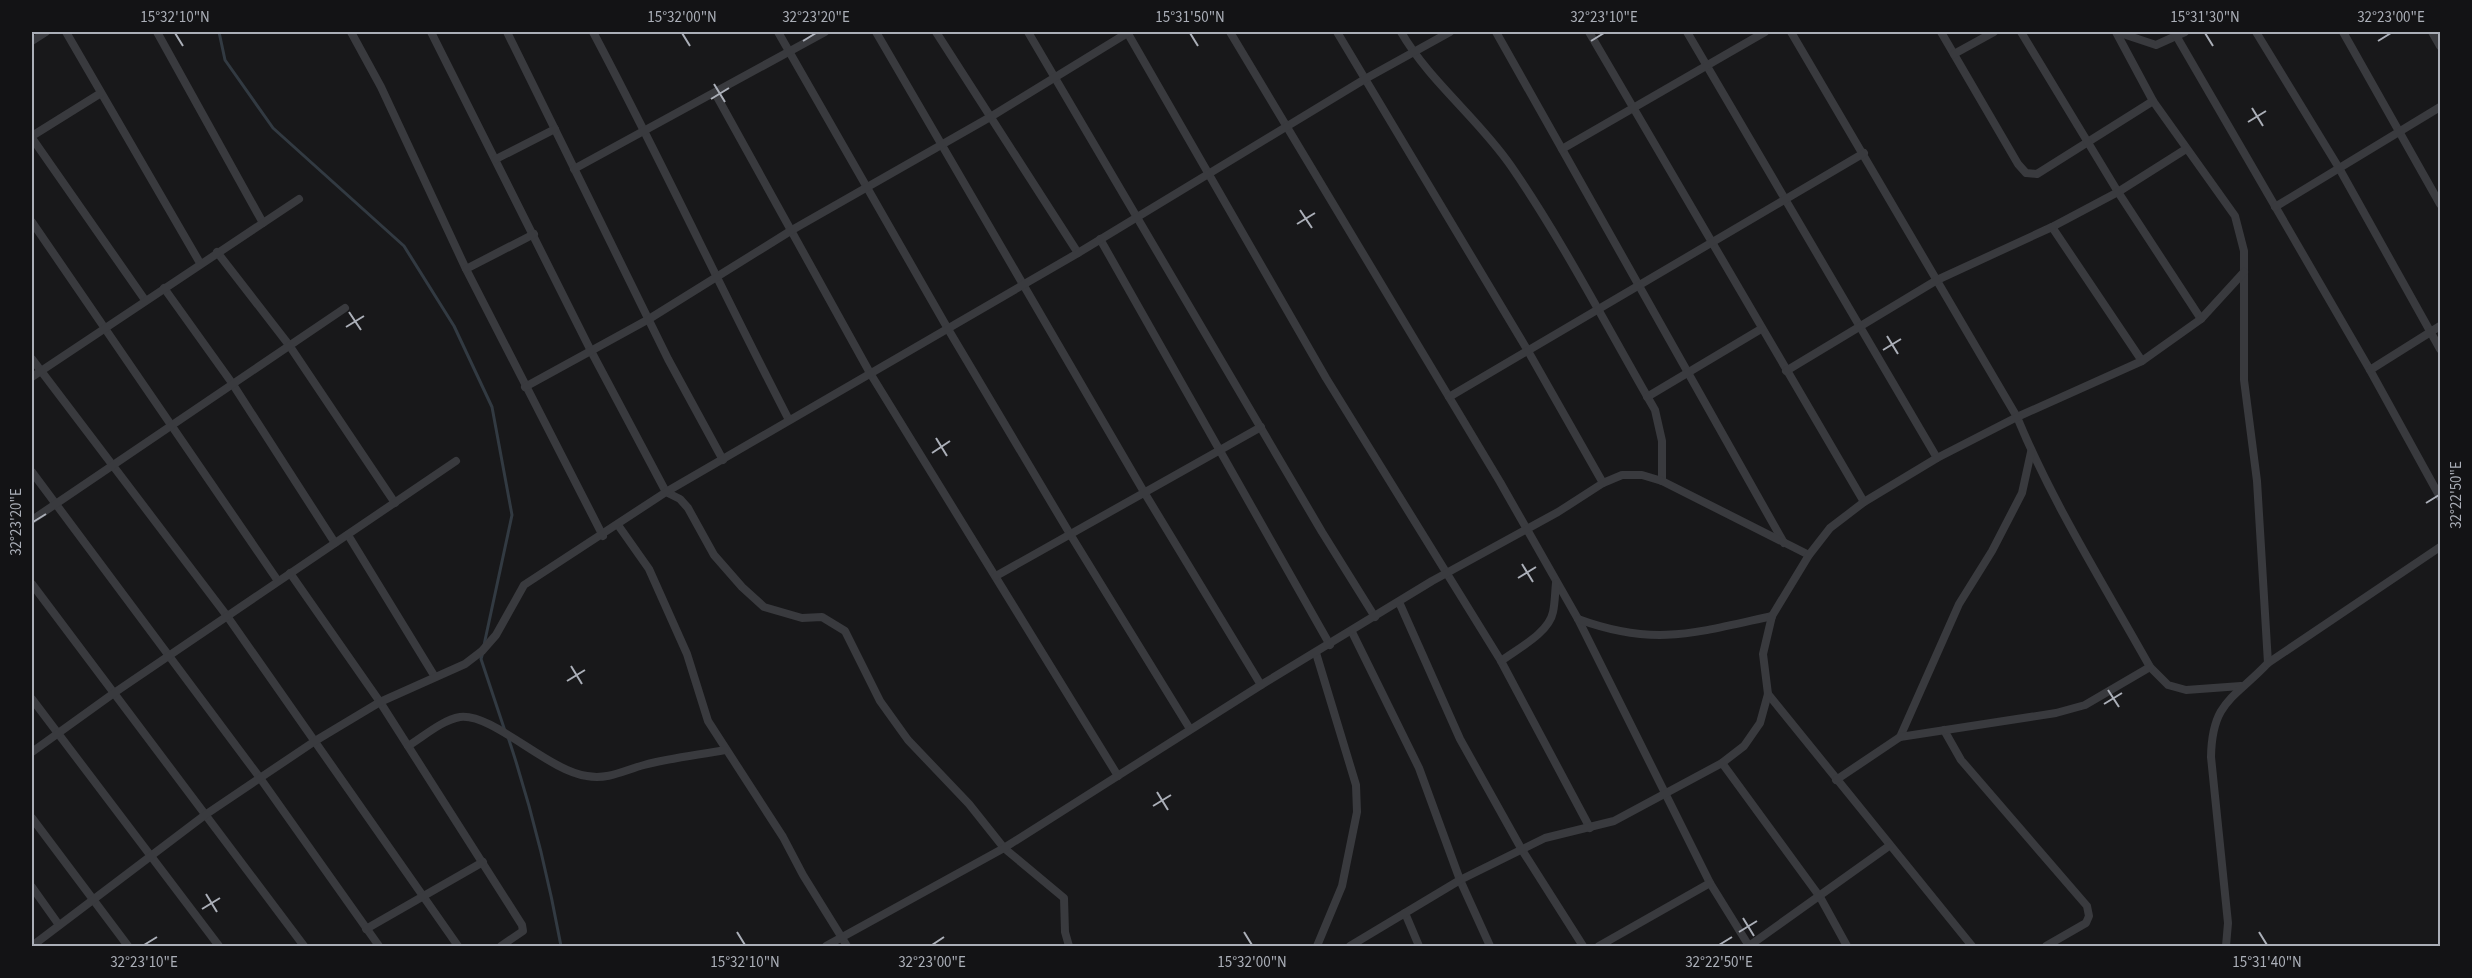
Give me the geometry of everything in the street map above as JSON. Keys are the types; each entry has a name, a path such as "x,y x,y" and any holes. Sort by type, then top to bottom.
{"street":[{"path":"32,41 46,32"},
{"path":"66,32 200,263"},
{"path":"157,32 263,223"},
{"path":"351,32 381,87 466,269 603,536"},
{"path":"431,32 591,351 666,492 680,499 688,508 714,555 742,587 764,606 802,618 822,617 845,632 880,701 908,740 969,804 1004,848 1064,898 1065,932 1069,946"},
{"path":"507,32 682,387 723,460"},
{"path":"593,32 646,130 716,278 789,420"},
{"path":"778,32 948,329 1190,729"},
{"path":"574,169 825,32"},
{"path":"876,32 1144,492 1262,685"},
{"path":"936,32 1078,253"},
{"path":"1028,32 1375,616"},
{"path":"525,387 649,319 792,230 992,116 1128,32 1326,378 1501,661 1590,828"},
{"path":"1230,32 1289,127 1578,619 1710,883 1749,946 1889,846"},
{"path":"1337,32 1528,351 1604,483"},
{"path":"1401,32 1413,53 1509,163 1542,213 1654,410 1662,441 1662,481"},
{"path":"36,945 91,900 205,815 315,741 380,702 465,664 482,651 505,621 524,585 603,536 666,492 1078,253 1365,79 1450,32"},
{"path":"1496,32 1785,544"},
{"path":"1589,32 1864,502"},
{"path":"1687,32 1937,458"},
{"path":"1562,149 1765,32"},
{"path":"1791,32 2017,417 2031,452 2067,521 2150,667 2168,685 2186,690 2243,686"},
{"path":"1941,32 2018,164 2026,173 2037,174 2153,101"},
{"path":"1954,54 1994,32"},
{"path":"2021,32 2090,142 2118,192 2201,319"},
{"path":"2116,32 2156,45 2175,34 2185,32"},
{"path":"2116,32 2153,101 2235,216 2244,251 2244,380 2257,482 2268,663"},
{"path":"2256,32 2339,168 2440,349"},
{"path":"2343,32 2440,204"},
{"path":"2432,32 2440,46"},
{"path":"2175,34 2370,370 2440,497"},
{"path":"101,93 32,137 145,300"},
{"path":"715,93 870,373 1118,776"},
{"path":"2275,207 2440,107"},
{"path":"496,159 555,129"},
{"path":"1786,371 1937,280 2052,227 2118,192 2186,149"},
{"path":"1449,397 1864,153"},
{"path":"32,377 299,199"},
{"path":"32,222 278,581"},
{"path":"2052,227 2142,361"},
{"path":"466,269 534,234"},
{"path":"1100,239 1218,451 1330,645"},
{"path":"217,252 289,345 395,503"},
{"path":"1350,946 1460,880 1545,838 1614,821 1722,763 1744,746 1760,723 1768,694 1763,654 1772,616 1809,555 1830,528 1864,502 1937,458 2017,417 2142,361 2201,319 2244,272"},
{"path":"164,288 232,383 335,543"},
{"path":"32,520 345,308"},
{"path":"2370,370 2440,326"},
{"path":"1647,397 1761,328"},
{"path":"32,359 227,616 458,946"},
{"path":"996,576 1261,427"},
{"path":"1900,737 1959,604 1992,551 2022,493 2031,452"},
{"path":"32,752 114,693 456,462"},
{"path":"32,472 260,778 379,946"},
{"path":"826,946 1004,848 1190,729 1445,573 1622,475 1642,475 1662,481 1809,555"},
{"path":"618,525 649,569 687,654 708,720 725,750 783,837 847,946"},
{"path":"348,535 435,677"},
{"path":"2226,946 2228,923 2211,757 2212,731 2219,712 2268,663 2440,547"},
{"path":"290,573 380,702 483,862 523,931 501,946"},
{"path":"1501,661 1532,639 1547,624 1553,614 1556,581"},
{"path":"32,584 304,946"},
{"path":"1399,602 1460,738 1522,850 1583,946"},
{"path":"1578,619 1607,630 1658,637 1680,635 1772,616"},
{"path":"1352,632 1419,768 1460,880 1490,946"},
{"path":"1316,653 1356,785 1357,812 1342,886 1317,946"},
{"path":"1836,780 1900,737 2056,713 2085,705 2150,667"},
{"path":"1768,694 1972,946"},
{"path":"32,699 219,946"},
{"path":"408,746 458,717 470,718 492,726 533,753 586,776 612,776 643,765 725,750"},
{"path":"1944,730 1962,760 2087,906 2089,916 2086,923 2046,946"},
{"path":"1722,763 1820,897 1847,946"},
{"path":"32,818 91,900 128,946"},
{"path":"366,929 483,862"},
{"path":"1599,946 1710,883"},
{"path":"32,887 59,925"},
{"path":"1405,913 1419,946"}],"waterway":[{"path":"219,32 225,60 273,128 404,246 454,326 492,407 512,515 484,645"},
{"path":"483,652 481,659 505,731"},
{"path":"508,737 538,841 561,946"}]}
